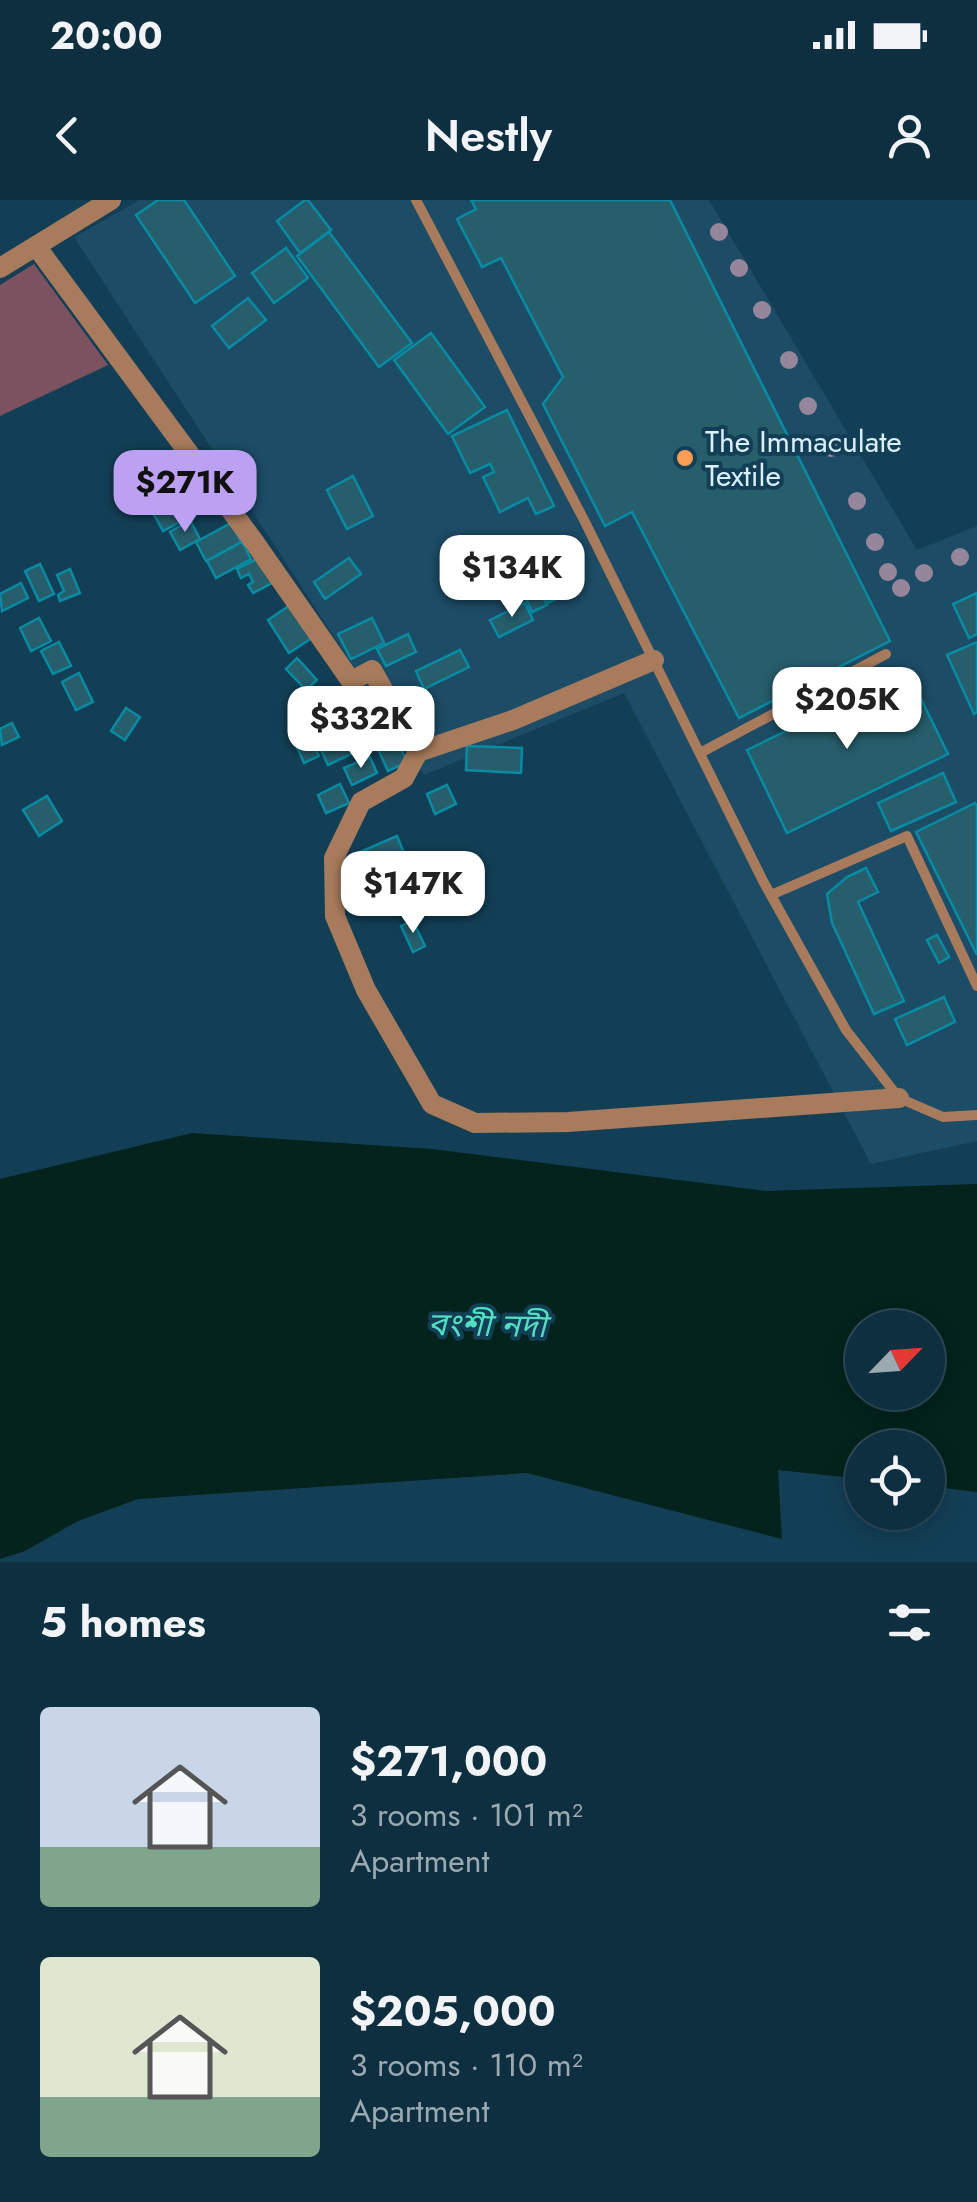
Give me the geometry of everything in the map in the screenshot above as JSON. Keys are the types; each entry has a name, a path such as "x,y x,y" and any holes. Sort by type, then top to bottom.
{"street":[{"path":"0,268 111,200"},
{"path":"36,246 255,543 351,681 372,670 418,752"},
{"path":"654,660 512,720 418,752 404,778 362,802 334,858 335,916 366,990 432,1104 475,1124 568,1122 899,1098"}],"lane":[{"path":"416,200 771,895 846,1030 899,1098 943,1117 977,1115"},
{"path":"700,753 886,654"},
{"path":"771,895 908,836 977,986"}],"shaded area":[{"path":"140,200 709,200 917,550 977,526 977,1141 871,1164 624,693 424,775 74,237"},
{"path":"34,264 108,365 0,416 0,285"}],"water":[{"name":"বংশী নদী","path":"192,1133 432,1149 765,1191 977,1184 977,1492 945,1488 945,1430 845,1430 845,1477 778,1470 782,1539 527,1473 138,1499 78,1521 25,1551 0,1559 0,1179"}],"building":[{"path":"158,200 184,200 235,276 195,303 136,215"},
{"path":"305,200 331,230 300,253 277,221"},
{"name":"The Immaculate Textile","path":"471,200 670,200 890,641 739,718 632,512 605,526 543,404 563,377 501,258 482,267 457,219 476,209"},
{"path":"329,232 412,343 379,367 297,256"},
{"path":"286,248 308,278 274,303 252,273"},
{"path":"248,298 266,320 229,348 212,326"},
{"path":"431,333 485,407 448,434 394,360"},
{"path":"507,410 554,506 536,514 528,498 500,512 483,477 494,472 490,464 470,473 452,436"},
{"path":"353,476 373,516 347,529 327,490"},
{"path":"197,487 208,507 163,531 152,511"},
{"path":"190,520 200,539 180,550 170,532"},
{"path":"231,523 241,542 206,561 196,542"},
{"path":"242,542 251,559 216,578 207,561"},
{"path":"261,557 274,582 253,593 248,585 253,582 249,574 241,578 237,569"},
{"path":"349,558 361,574 325,599 314,582"},
{"path":"40,564 54,594 39,601 25,571"},
{"path":"70,569 80,593 60,601 58,595 64,591 57,575"},
{"path":"557,571 567,594 548,603 537,580"},
{"path":"21,583 28,598 2,611 0,594"},
{"path":"537,586 547,605 532,612 523,592"},
{"path":"977,593 977,634 969,638 953,604"},
{"path":"525,603 533,620 499,637 490,620"},
{"path":"290,605 312,638 289,653 268,620"},
{"path":"39,618 51,641 31,651 20,628"},
{"path":"372,618 384,643 351,659 338,634"},
{"path":"408,634 416,652 386,666 377,649"},
{"path":"59,642 71,666 53,674 41,651"},
{"path":"977,642 977,712 974,714 947,655"},
{"path":"460,650 469,667 424,689 416,671"},
{"path":"297,658 317,680 306,690 286,669"},
{"path":"908,672 948,754 787,833 747,750"},
{"path":"79,673 93,702 76,710 62,682"},
{"path":"382,698 395,728 389,731 385,722 371,728 362,707"},
{"path":"126,708 140,717 125,740 111,731"},
{"path":"323,716 330,729 347,721 360,750 328,765 308,722"},
{"path":"12,723 19,737 2,745 0,729"},
{"path":"306,730 319,756 304,763 292,736"},
{"path":"395,736 407,762 388,771 376,745"},
{"path":"467,746 522,748 521,773 466,770"},
{"path":"370,757 377,773 352,785 344,768"},
{"path":"943,773 956,802 891,831 878,803"},
{"path":"340,784 349,803 326,813 318,795"},
{"path":"447,785 456,804 435,814 427,794"},
{"path":"47,796 62,821 39,836 23,810"},
{"path":"975,803 977,806 977,955 916,832"},
{"path":"397,836 414,877 368,897 351,856"},
{"path":"866,868 878,892 858,902 904,1001 874,1014 832,923 827,894 847,877"},
{"path":"440,888 448,904 421,916 414,900"},
{"path":"413,921 425,946 413,952 401,926"},
{"path":"937,935 949,957 939,963 927,940"},
{"path":"944,997 955,1022 907,1045 895,1019"}],"place":[{"name":"The Immaculate Textile","path":"685,458"}]}
